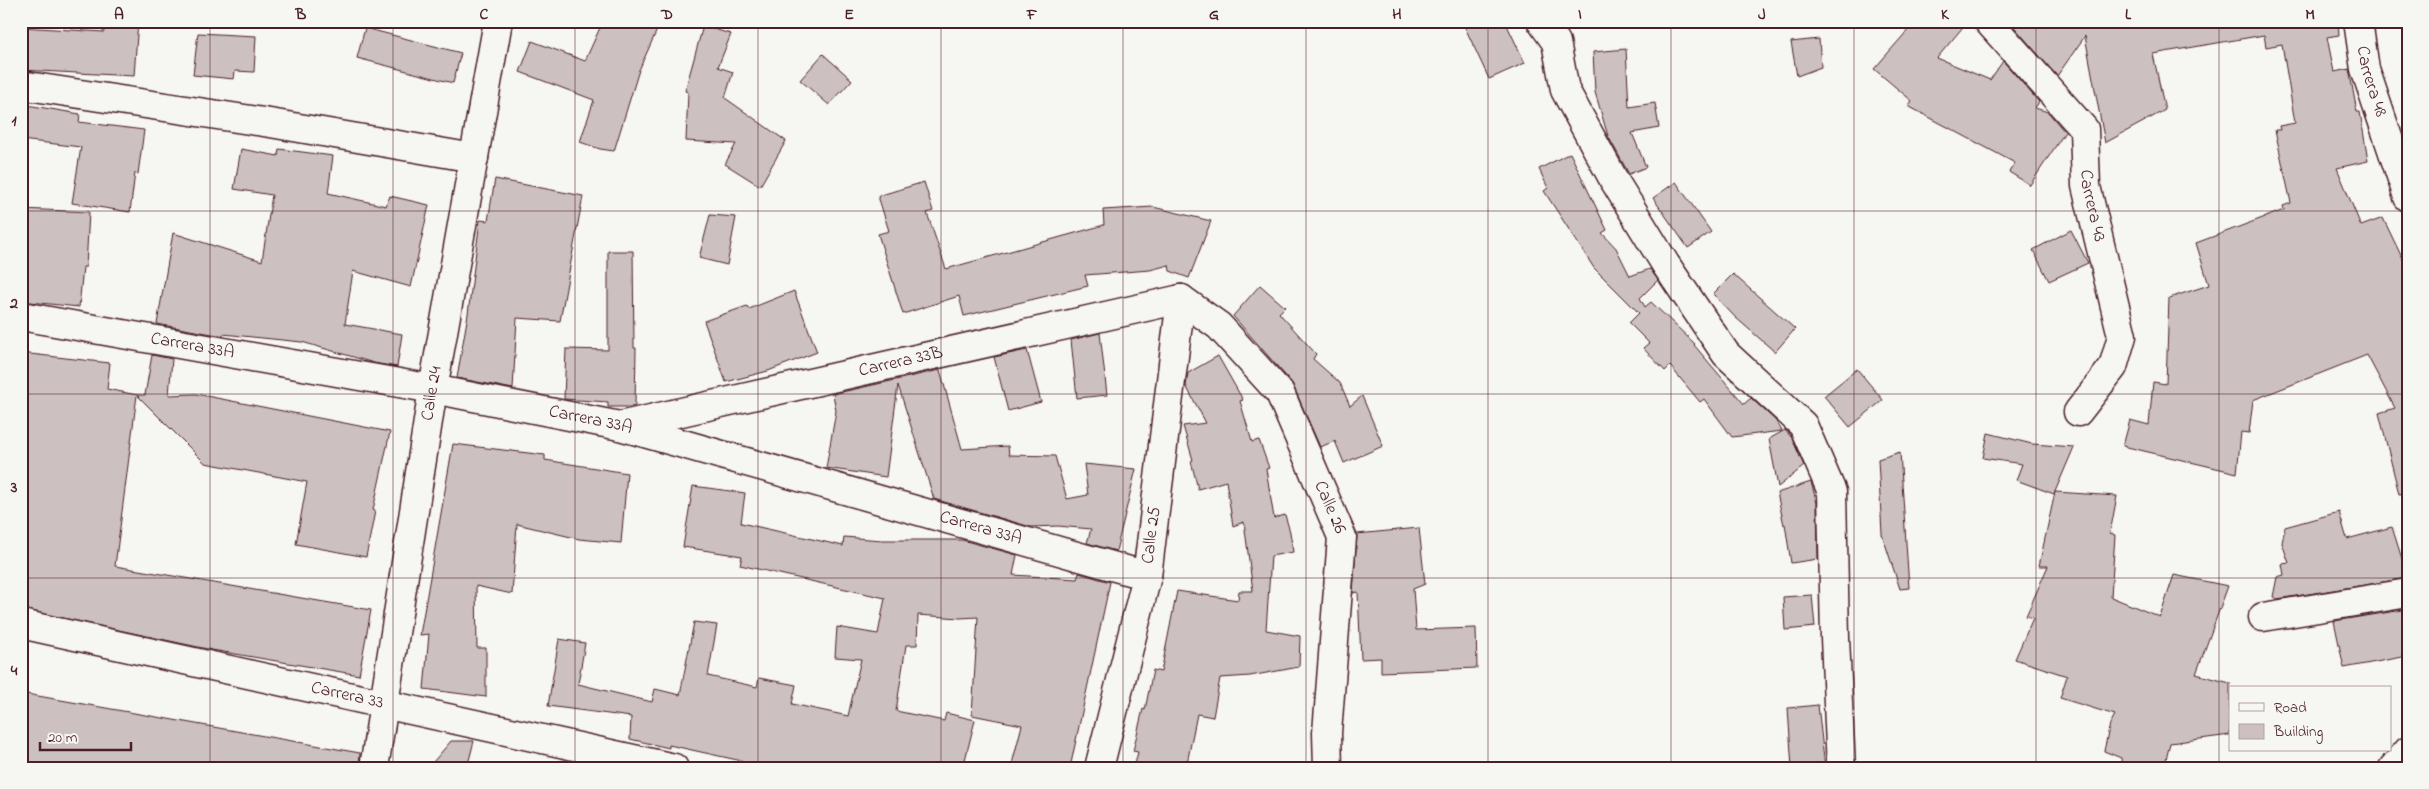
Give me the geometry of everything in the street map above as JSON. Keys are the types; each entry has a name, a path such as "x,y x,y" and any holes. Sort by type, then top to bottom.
{"street":[{"name":"Calle 24","path":"374,768 433,389 498,21"},
{"path":"1541,21 1556,42 1565,90 1615,182 1666,265 1726,354 1803,425 1832,492 1835,638 1841,768"},
{"name":"Carrera 43","path":"1988,21 2084,129 2086,186 2122,336 2113,367 2078,412"},
{"name":"Carrera 48","path":"2358,21 2365,70 2408,198"},
{"path":"21,86 270,123 474,158"},
{"name":"Carrera 33B","path":"620,426 1181,299"},
{"name":"Calle 25","path":"1098,768 1147,576 1181,299"},
{"name":"Calle 26","path":"1181,299 1219,326 1280,393 1342,537 1327,733 1328,768"},
{"name":"Carrera 33A","path":"21,316 433,389 620,426 1147,576"},
{"path":"2263,617 2408,593"},
{"name":"Carrera 33","path":"21,624 674,768"},
{"path":"2393,768 2408,751"}],"building":[{"path":"104,21 138,21 134,76 21,70 21,27 104,32"},
{"path":"603,21 661,21 639,70 614,151 600,149 580,142 594,100 520,72 532,41 585,61"},
{"path":"1462,21 1505,21 1525,63 1489,79"},
{"path":"1916,21 1968,21 1937,58 1990,80 2003,61 2039,102 2035,108 2048,112 2065,132 2030,185 2009,172 2015,163 1908,106 1912,101 1874,69"},
{"path":"2009,21 2338,21 2339,35 2327,37 2334,72 2349,69 2357,112 2360,112 2368,161 2337,168 2361,226 2383,218 2408,270 2408,493 2399,494 2379,413 2395,408 2367,355 2253,400 2249,433 2241,432 2237,473 2123,446 2130,420 2149,425 2153,382 2166,384 2169,298 2209,285 2196,243 2284,210 2283,206 2291,203 2275,130 2280,130 2279,126 2295,123 2282,44 2266,47 2264,35 2153,54 2165,110 2105,143 2085,36 2057,76"},
{"path":"703,26 731,34 718,67 733,72 725,98 786,141 760,186 725,164 736,144 686,141 688,92 685,91"},
{"path":"365,28 461,53 453,83 357,58"},
{"path":"198,33 256,36 254,72 235,71 234,79 193,75"},
{"path":"1819,39 1821,67 1797,76 1791,42"},
{"path":"1626,49 1629,107 1655,103 1659,128 1632,133 1646,167 1629,174 1608,136 1595,92 1593,52"},
{"path":"823,54 852,80 829,105 800,80"},
{"path":"21,104 80,114 79,122 144,130 138,174 135,173 130,212 72,203 81,147 21,140"},
{"path":"241,149 278,156 279,149 333,156 328,193 386,206 390,196 429,205 411,287 353,271 345,324 402,334 397,367 374,363 302,342 223,334 223,336 157,324 173,233 262,261 272,195 234,189"},
{"path":"1570,153 1607,230 1602,233 1616,248 1630,276 1650,269 1658,280 1640,298 1645,307 1651,302 1695,344 1744,404 1751,398 1775,420 1782,431 1732,437 1704,399 1700,402 1670,366 1665,371 1643,348 1649,343 1629,323 1639,313 1594,268 1544,191 1548,188 1539,169"},
{"path":"495,179 583,196 560,321 517,318 513,389 457,378 468,314 480,220 488,221"},
{"path":"924,182 933,211 927,213 946,269 1104,225 1103,210 1153,207 1211,221 1189,278 1170,271 1169,265 1150,270 1085,275 1088,286 964,316 959,296 903,314 878,234 889,231 878,196"},
{"path":"1676,182 1711,232 1688,248 1653,198"},
{"path":"21,209 89,212 86,267 83,267 79,307 21,301"},
{"path":"710,215 736,217 727,265 699,258"},
{"path":"2071,230 2088,263 2049,281 2033,250"},
{"path":"608,251 633,251 634,348 636,348 635,406 631,407 608,407 608,402 564,399 566,349 608,350"},
{"path":"1733,274 1795,329 1775,352 1735,317 1713,294"},
{"path":"1260,285 1285,307 1279,313 1316,354 1313,359 1340,383 1350,406 1362,396 1383,446 1344,463 1335,441 1320,447 1292,383 1233,316"},
{"path":"794,291 817,352 768,371 726,382 704,321 747,306 749,309"},
{"path":"1100,333 1107,395 1077,398 1071,340"},
{"path":"1027,350 1041,402 1008,411 994,357"},
{"path":"21,353 110,363 107,389 137,395 115,566 371,610 359,675 212,650 21,609"},
{"path":"152,355 172,359 169,395 196,394 390,432 373,510 375,511 366,557 296,544 307,482 205,463 137,395 145,395"},
{"path":"1218,356 1243,400 1240,401 1252,442 1259,440 1269,468 1266,469 1274,518 1285,515 1290,532 1293,552 1271,556 1266,630 1300,636 1299,667 1250,676 1220,678 1213,717 1197,714 1186,768 1134,768 1138,752 1133,751 1143,709 1145,710 1153,670 1161,672 1177,591 1238,600 1239,591 1253,591 1244,522 1233,526 1226,481 1198,489 1191,461 1193,460 1183,426 1206,423 1186,386 1188,373"},
{"path":"1857,369 1883,400 1850,427 1824,396"},
{"path":"940,370 962,449 1008,446 1009,455 1055,456 1067,499 1088,495 1084,464 1136,469 1116,551 1087,543 1091,529 1058,526 1031,527 934,499 898,385 886,477 826,468 836,411 833,394"},
{"path":"1785,430 1792,438 1804,466 1778,487 1769,439"},
{"path":"1988,433 2032,444 2074,447 2054,494 2016,480 2022,464 1983,458"},
{"path":"453,444 545,455 545,460 627,473 621,543 579,539 517,524 512,594 476,586 477,648 486,648 486,697 424,689 429,634 420,635"},
{"path":"1900,452 1909,588 1900,589 1882,534 1878,459"},
{"path":"1811,482 1817,503 1818,559 1791,563 1785,524 1777,493"},
{"path":"693,486 745,493 741,523 843,546 844,537 882,540 962,540 1017,555 1013,575 1077,579 1079,573 1110,582 1070,768 1011,768 1022,725 972,715 978,617 960,618 918,615 917,645 906,645 896,711 944,721 946,713 975,720 963,768 755,768 742,765 742,761 669,745 669,748 630,739 631,717 548,706 559,639 585,643 578,684 652,702 655,689 680,695 694,622 717,625 708,676 757,687 759,678 796,685 792,704 848,716 861,659 835,657 837,627 878,634 885,598 740,565 742,556 683,547"},
{"path":"2055,492 2117,496 2110,533 2115,535 2111,597 2160,617 2174,575 2228,586 2196,674 2230,683 2229,735 2170,743 2164,768 2122,768 2121,758 2104,751 2110,724 2115,715 2060,698 2067,676 2015,659 2033,618 2026,616 2048,566 2039,566"},
{"path":"2339,512 2347,539 2392,527 2408,578 2277,599 2273,597 2277,577 2284,575 2282,564 2289,563 2282,543 2285,527"},
{"path":"1419,528 1425,584 1413,589 1416,630 1476,628 1477,668 1381,672 1381,658 1361,659 1358,592 1353,593 1357,534"},
{"path":"1812,595 1815,627 1785,630 1783,597"},
{"path":"2403,610 2408,634 2408,656 2344,668 2334,621"},
{"path":"21,693 360,753 359,768 21,768"},
{"path":"1818,705 1825,768 1792,768 1788,708"},
{"path":"451,741 474,741 467,768 428,768"}]}
